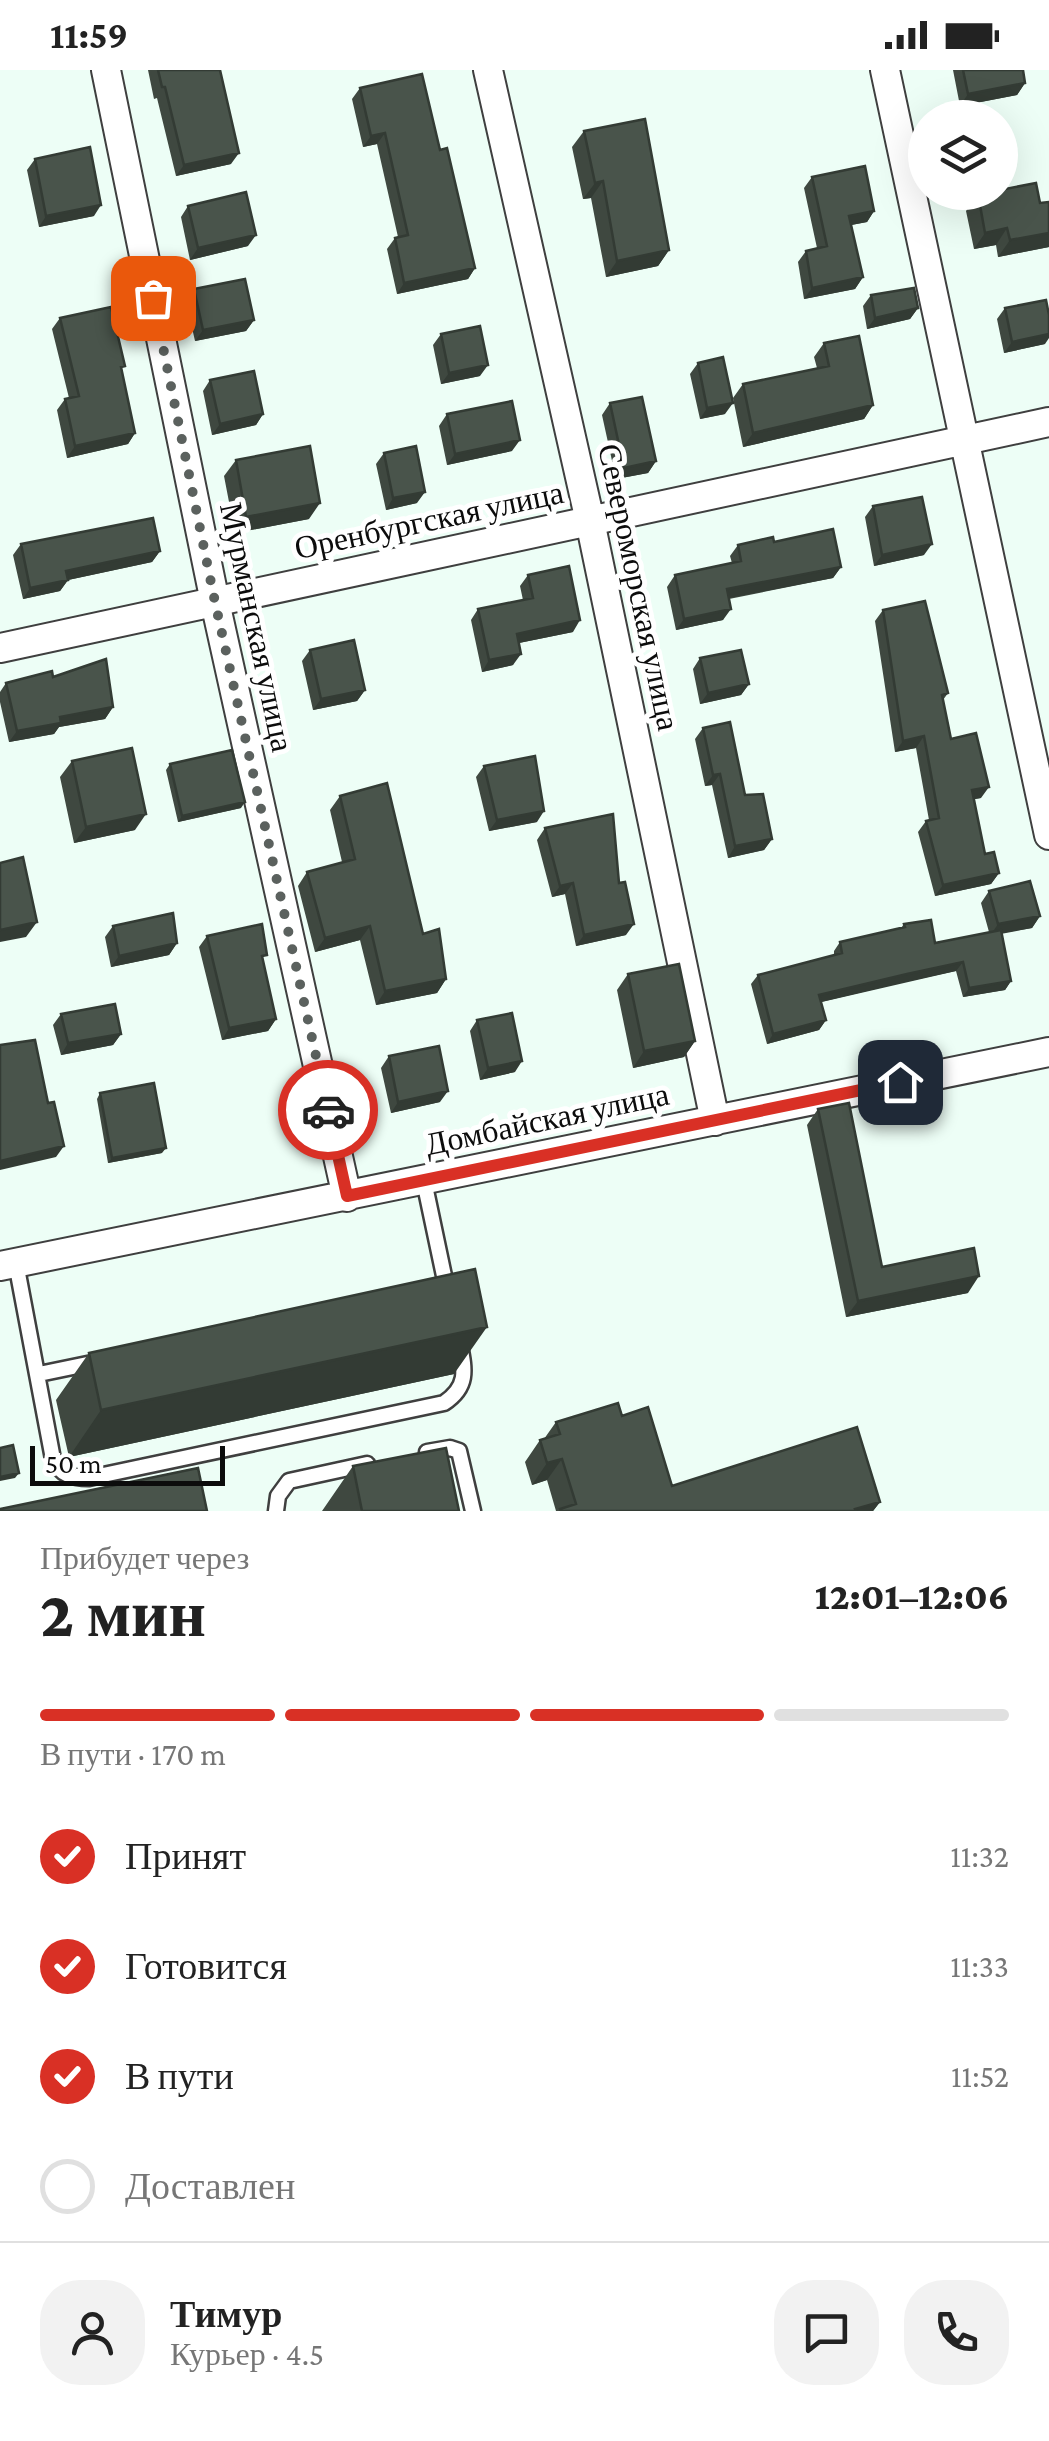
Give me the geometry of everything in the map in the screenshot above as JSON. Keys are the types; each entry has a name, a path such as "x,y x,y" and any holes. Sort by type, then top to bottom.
{"street":[{"name":"Мурманская улица","path":"106,70 215,602 347,1196"},
{"name":"Североморская улица","path":"488,70 590,521 715,1120"},
{"path":"885,70 1049,835"},
{"name":"Оренбургская улица","path":"0,648 1049,422"},
{"name":"Домбайская улица","path":"8,1264 1049,1052"}],"lane":[{"path":"424,1180 451,1306"},
{"path":"8,1264 39,1374 53,1458 60,1471 75,1478 444,1402 464,1384 465,1370 454,1322"},
{"path":"428,1294 447,1290"},
{"path":"39,1374 117,1358"},
{"path":"406,1456 442,1448 459,1451 473,1511"},
{"path":"276,1511 278,1496 289,1481 388,1460"}],"building":[{"path":"158,70 220,70 239,153 184,165"},
{"path":"963,70 1023,70 1025,83 968,94"},
{"path":"422,74 440,150 447,148 475,268 404,283 395,238 408,235 385,133 371,136 360,88"},
{"path":"645,119 669,250 617,261 603,181 595,183 584,131"},
{"path":"90,147 101,205 46,216 35,159"},
{"path":"865,166 874,211 849,216 863,277 812,288 806,251 827,246 812,177"},
{"path":"1036,183 1040,203 1049,202 1049,233 1010,240 1007,228 985,233 981,210 1018,210 1018,186"},
{"path":"246,192 256,235 198,248 188,206"},
{"path":"245,279 254,320 203,330 194,289"},
{"path":"914,288 918,308 875,318 871,295"},
{"path":"1046,300 1049,334 1012,342 1005,308"},
{"path":"111,307 135,433 75,446 65,399 79,396 60,318"},
{"path":"480,326 488,365 449,373 441,334"},
{"path":"859,336 873,405 753,433 743,384 829,366 824,343"},
{"path":"723,357 733,403 707,408 698,363"},
{"path":"254,371 263,414 220,424 210,380"},
{"path":"642,397 656,461 624,468 610,403"},
{"path":"512,401 520,440 455,454 447,414"},
{"path":"310,446 320,503 246,517 236,460"},
{"path":"416,446 425,492 393,498 384,453"},
{"path":"922,497 932,544 882,555 873,506"},
{"path":"153,518 160,551 66,571 68,580 30,588 21,544"},
{"path":"833,529 841,567 727,589 731,609 684,619 675,575 741,561 738,545 773,537 774,542"},
{"path":"569,566 580,620 517,634 521,654 489,660 478,609 533,598 528,575"},
{"path":"925,601 948,693 942,695 951,739 976,733 989,787 972,790 985,854 994,852 999,873 943,885 926,821 939,818 924,736 903,741 883,610"},
{"path":"354,640 365,690 321,699 310,650"},
{"path":"741,650 749,684 708,693 700,658"},
{"path":"106,659 113,707 60,717 61,723 17,731 6,683 52,671 53,677"},
{"path":"730,722 745,795 763,794 772,839 735,846 720,774 713,775 703,728"},
{"path":"132,748 146,814 86,827 72,761"},
{"path":"232,750 245,802 182,816 170,764"},
{"path":"535,756 544,811 497,820 484,766"},
{"path":"387,783 423,934 439,929 446,979 385,991 370,926 325,938 307,872 355,859 340,796"},
{"path":"613,814 619,883 625,882 634,924 584,935 573,883 560,886 545,828"},
{"path":"23,857 37,922 0,930 0,863"},
{"path":"1030,881 1040,916 998,924 989,891"},
{"path":"173,913 177,943 119,956 113,926"},
{"path":"931,920 935,943 1001,930 1011,981 969,988 963,962 907,974 819,995 826,1020 773,1034 758,975 842,953 840,942"},
{"path":"262,924 267,955 262,956 276,1019 229,1028 207,936"},
{"path":"679,964 695,1041 644,1051 628,974"},
{"path":"115,1004 121,1034 68,1043 61,1014"},
{"path":"512,1013 522,1061 488,1068 477,1020"},
{"path":"35,1040 48,1103 54,1102 64,1146 0,1161 0,1045"},
{"path":"439,1046 448,1091 398,1102 389,1056"},
{"path":"154,1083 166,1148 112,1158 100,1093"},
{"path":"849,1103 882,1267 974,1248 979,1276 858,1301 818,1109"},
{"path":"475,1269 487,1327 101,1410 89,1353"},
{"path":"618,1403 622,1416 648,1407 672,1486 857,1427 880,1502 856,1511 561,1511 576,1504 562,1459 547,1463 540,1440 560,1434 556,1422"},
{"path":"13,1445 19,1473 0,1477 0,1448"},
{"path":"446,1448 459,1511 362,1511 353,1466"},
{"path":"198,1468 207,1511 0,1511 0,1509"}],"way so far":[{"path":"153,298 215,602 328,1110"}],"route":[{"path":"328,1110 347,1196 900,1082"}]}
